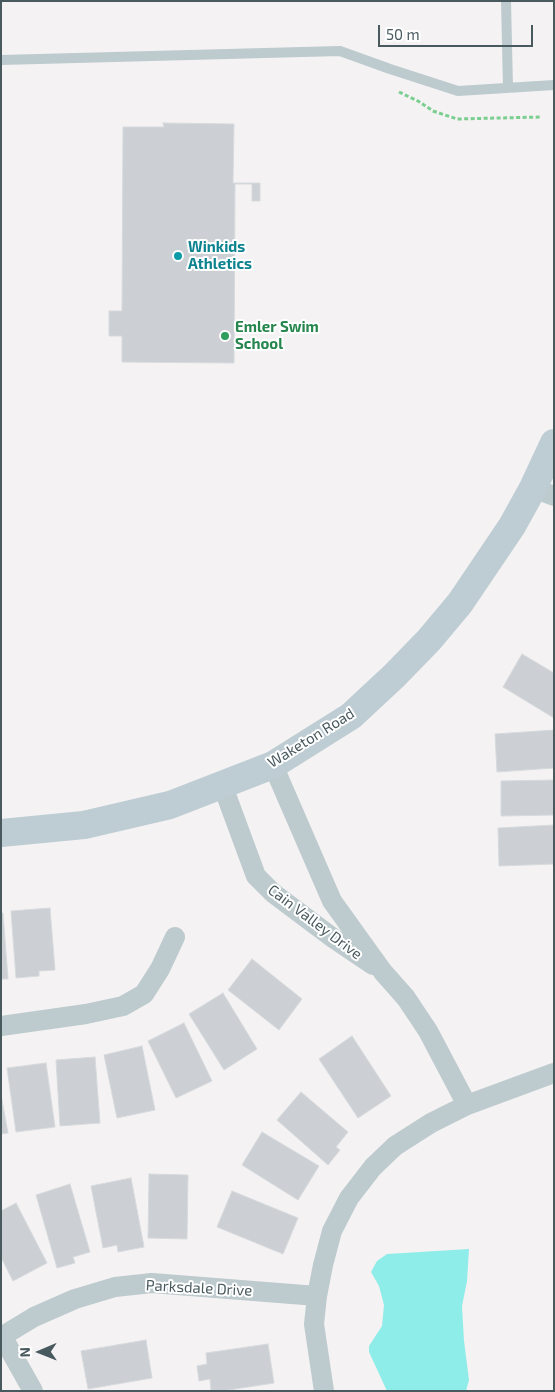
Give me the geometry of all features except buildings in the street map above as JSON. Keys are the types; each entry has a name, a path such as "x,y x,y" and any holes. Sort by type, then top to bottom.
{"street":[{"name":"Waketon Road","path":"1,833 84,825 170,805 273,765 351,716 429,640 460,603 512,526 544,492 554,444"},
{"name":"Cain Valley Drive","path":"273,765 332,900 383,972 406,998 424,1024 467,1105"},
{"name":"Cain Valley Drive","path":"222,784 256,876 273,894 383,972"},
{"path":"1,1026 78,1016 123,1006 144,994 160,970 175,936"},
{"path":"324,1391 314,1324 317,1296 322,1265 332,1230 349,1198 373,1167 395,1146 431,1123 467,1105 554,1074"},
{"name":"Parksdale Drive","path":"2,1336 34,1317 75,1299 115,1287 152,1283 317,1296"},
{"path":"2,1336 33,1391"}],"lane":[{"path":"506,1 508,88"},
{"path":"1,60 340,51 390,70 458,90 554,86"}],"path":[{"path":"399,92 418,100 432,111 457,119 541,118"}],"water":[{"path":"469,1249 467,1281 462,1306 469,1380 466,1391 387,1391 369,1352 369,1346 382,1326 384,1305 379,1286 371,1272 377,1261 387,1254"}],"place":[{"name":"Winkids Athletics","path":"178,256"},
{"name":"Emler Swim School","path":"225,336"}]}
